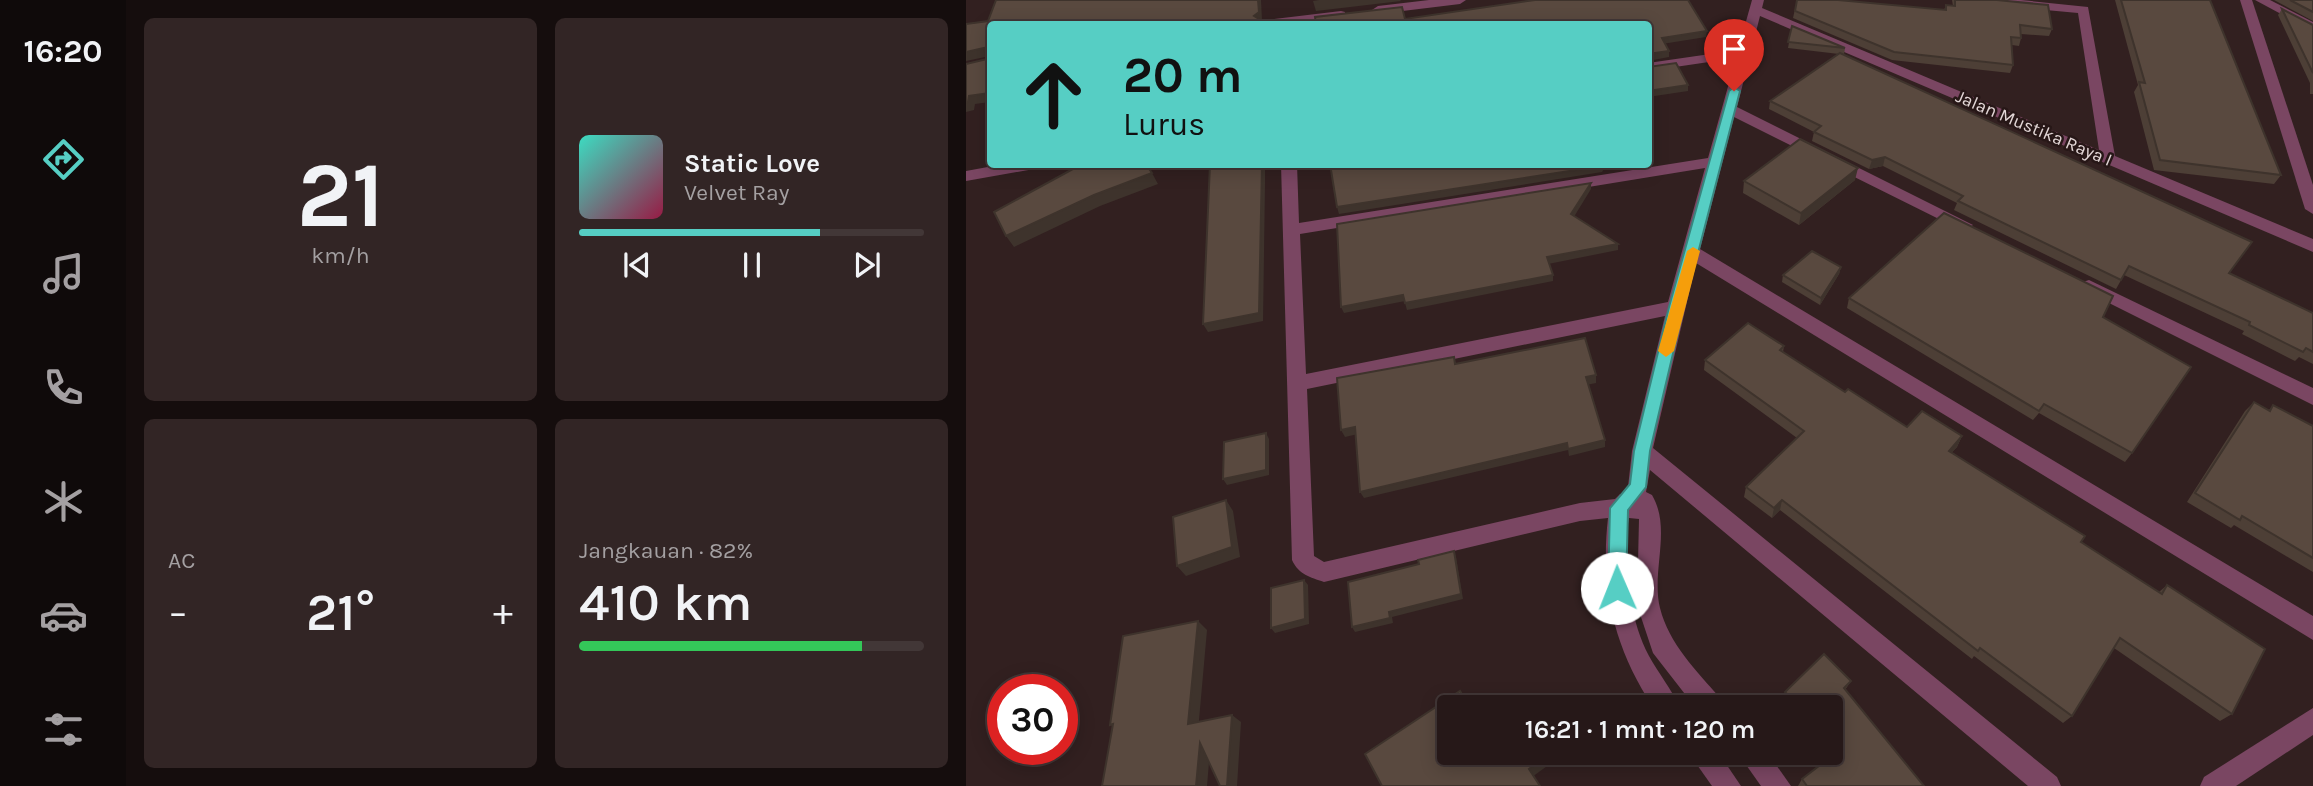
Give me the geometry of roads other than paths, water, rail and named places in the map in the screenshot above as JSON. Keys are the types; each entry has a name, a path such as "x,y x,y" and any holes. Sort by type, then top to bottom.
{"street":[{"path":"1300,21 1460,0"},
{"path":"1983,0 2083,5 2108,159"},
{"path":"2246,0 2313,209"},
{"path":"2261,0 2313,27"},
{"path":"1701,695 1661,645 1648,605 1650,510 1638,487 1642,451 1676,307 1693,253 1757,5"},
{"name":"Jalan Mustika Raya I","path":"1757,5 2313,246"},
{"path":"1652,66 1743,53"},
{"path":"1730,109 1978,232"},
{"path":"1292,230 1715,162"},
{"path":"966,176 1011,168"},
{"path":"1289,168 1303,560 1310,567 1324,572 1580,512 1619,508 1650,510"},
{"path":"1693,253 2313,629"},
{"path":"2077,281 2313,397"},
{"path":"1295,384 1676,307"},
{"path":"1642,451 2048,786"},
{"path":"1638,487 1619,508 1616,570 1618,606 1639,666 1659,695"},
{"path":"2213,786 2313,720"},
{"path":"1711,765 1728,786"},
{"path":"1761,765 1778,786"}]}
